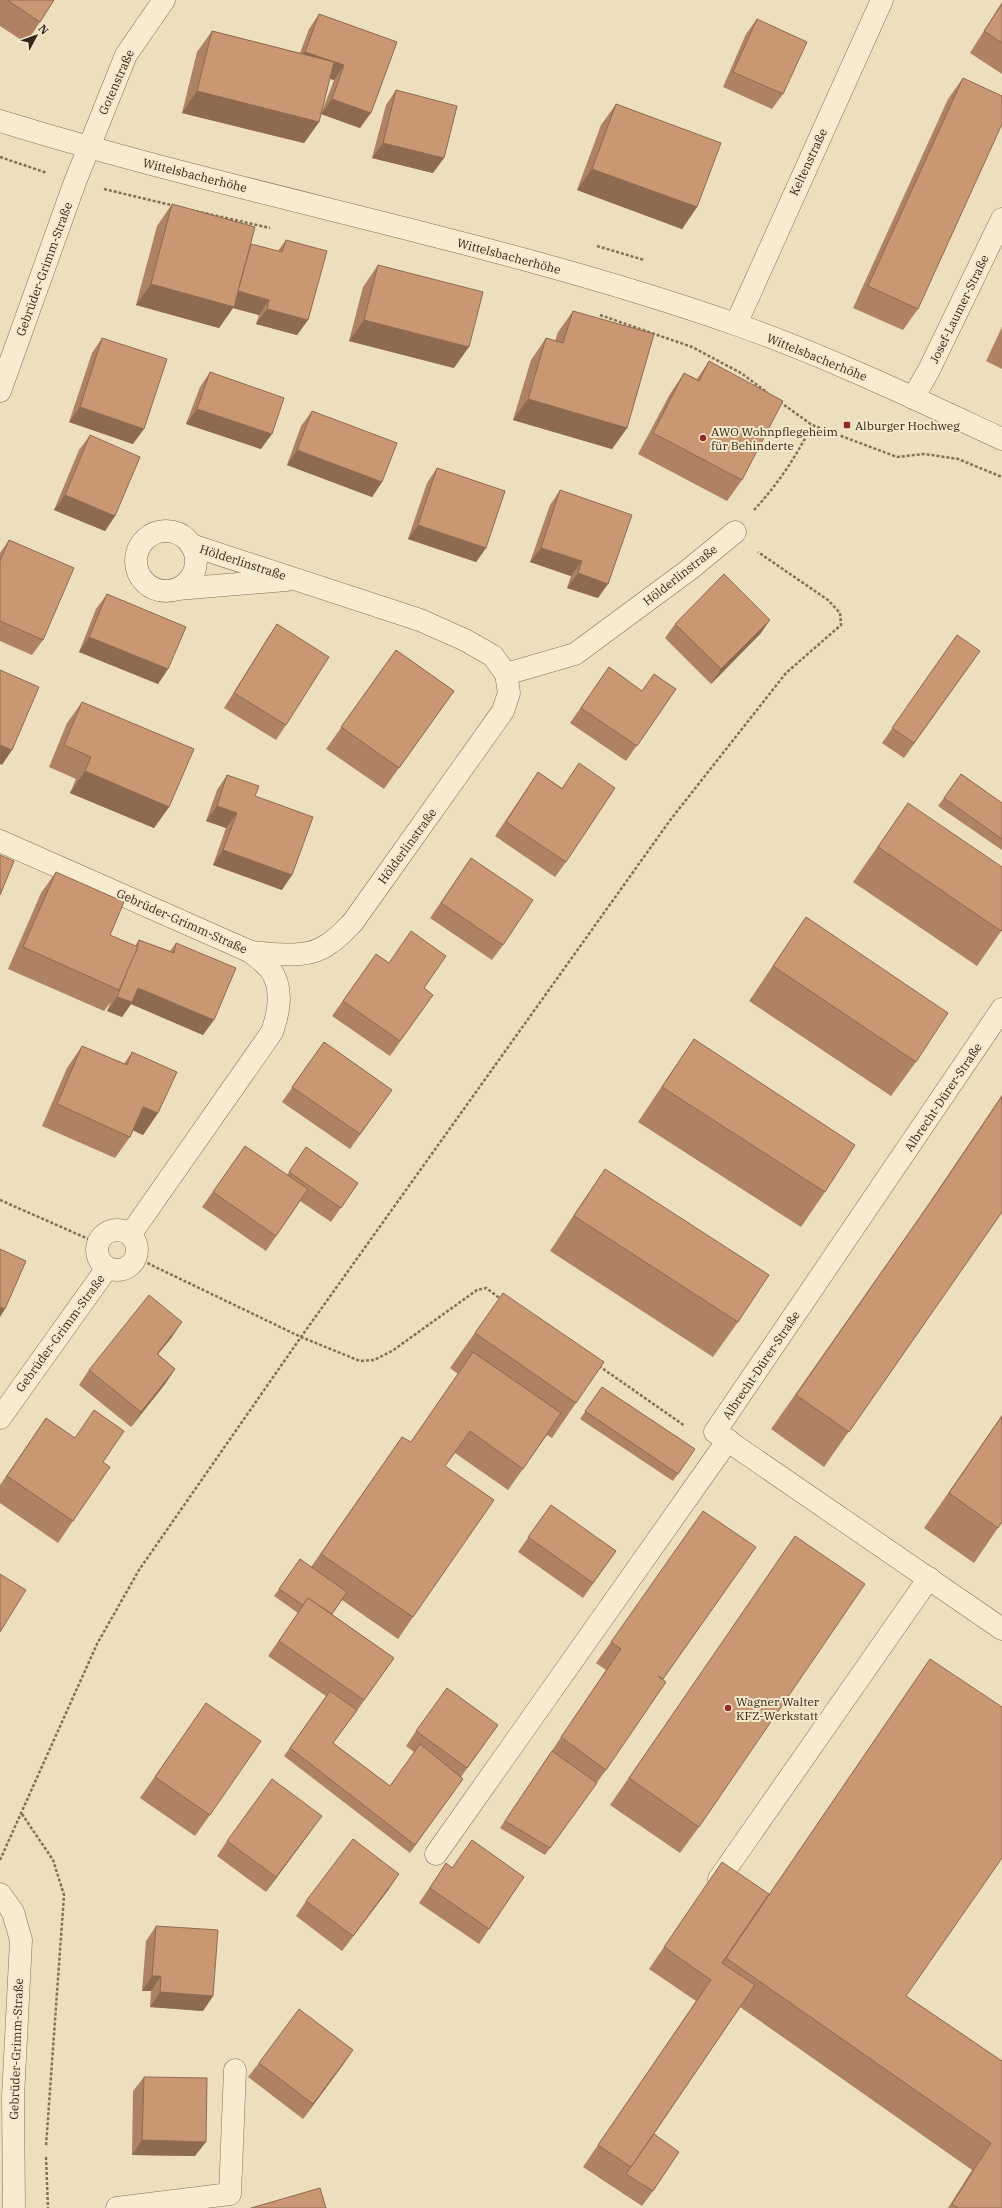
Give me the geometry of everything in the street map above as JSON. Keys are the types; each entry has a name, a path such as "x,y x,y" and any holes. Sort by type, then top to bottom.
{"street":[{"name":"Gotenstraße","path":"88,148 126,55 164,0"},
{"name":"Keltenstraße","path":"736,324 882,0"},
{"name":"Wittelsbacherhöhe","path":"0,121 88,148 484,249 620,287 736,324 830,361 1002,439"},
{"name":"Gebrüder-Grimm-Straße","path":"0,391 88,148"},
{"name":"Josef-Laumer-Straße","path":"913,398 929,370 1002,219"},
{"name":"Hölderlinstraße","path":"251,952 287,954 309,953 330,944 353,922 503,711 510,693 506,674 493,656 465,640 420,620 295,579 191,545 178,534 161,531 146,539 137,554 138,571 149,585 160,590 295,579"},
{"name":"Hölderlinstraße","path":"506,674 575,654 690,569 735,532"},
{"name":"Hölderlinstraße","path":"177,589 187,582 195,567 196,556 191,545"},
{"name":"Gebrüder-Grimm-Straße","path":"0,841 251,952 270,970 278,988 279,1010 272,1032 130,1235"},
{"name":"Albrecht-Dürer-Straße","path":"436,1854 721,1436 1002,1010"},
{"path":"98,1243 102,1236 112,1231 123,1231 130,1235 136,1245 136,1258"},
{"name":"Gebrüder-Grimm-Straße","path":"98,1243 98,1259 107,1268 118,1271 126,1269 136,1258"},
{"name":"Gebrüder-Grimm-Straße","path":"0,1418 107,1268"},
{"path":"721,1436 1002,1629"},
{"path":"719,1879 929,1578"},
{"name":"Gebrüder-Grimm-Straße","path":"0,1894 13,1912 21,1940 13,2097 14,2208"},
{"path":"117,2208 230,2194 235,2070"}],"path":[{"path":"0,158 75,182 276,229"},
{"path":"597,314 692,347 741,373 771,395"},
{"path":"777,399 812,425 897,457 924,454 958,459 1002,477"},
{"path":"0,1860 22,1814 97,1644 139,1570 301,1337 671,819 786,673 841,625 840,613 828,600 763,557 735,532 773,490 796,458 812,425"},
{"path":"0,1200 98,1243"},
{"path":"136,1258 301,1337 360,1361 374,1360 392,1351 477,1290 486,1288 505,1302"},
{"path":"597,1366 689,1429 721,1436"},
{"path":"22,1814 53,1860 64,1895 46,2135 48,2208"}],"building":[{"path":"7,0 54,0 40,22"},
{"path":"1002,4 1002,43 984,31"},
{"path":"319,14 397,42 371,113 332,99 344,65 305,52"},
{"path":"757,19 807,42 783,94 733,72"},
{"path":"212,31 334,62 319,122 197,91"},
{"path":"963,78 1002,96 1002,124 918,309 868,286"},
{"path":"396,90 457,106 444,158 383,143"},
{"path":"616,104 721,143 697,207 592,169"},
{"path":"172,204 255,227 234,307 151,284"},
{"path":"286,240 327,251 308,320 267,309 269,300 238,291 251,244 282,252"},
{"path":"378,265 483,292 469,347 364,320"},
{"path":"573,311 654,334 627,428 528,399 546,338 563,343"},
{"path":"102,338 167,359 144,429 80,407"},
{"name":"AWO Wohnpflegeheim für Behinderte","path":"709,361 783,401 742,480 653,433 684,373 699,381"},
{"path":"210,372 284,398 272,434 197,409"},
{"path":"312,411 397,443 382,482 297,450"},
{"path":"90,435 140,457 115,516 65,495"},
{"path":"437,468 505,491 486,548 418,525"},
{"path":"560,490 632,515 608,584 578,573 582,561 541,548"},
{"path":"9,540 74,568 43,640 0,621 0,561"},
{"path":"724,574 770,620 721,669 675,624"},
{"path":"107,594 186,627 168,669 89,637"},
{"path":"277,624 329,657 286,725 234,693"},
{"path":"957,635 980,651 914,743 892,728"},
{"path":"396,650 454,691 399,768 341,727"},
{"path":"609,667 642,691 654,674 676,689 637,746 581,708"},
{"path":"0,670 39,687 12,750 0,745"},
{"path":"82,702 194,749 169,807 85,771 91,757 64,745"},
{"path":"579,763 615,788 566,862 506,822 538,772 562,789"},
{"path":"961,774 1002,803 1002,839 944,798"},
{"path":"227,775 259,786 255,796 313,817 292,875 223,850 237,813 217,806"},
{"path":"908,803 1002,867 1001,931 878,847"},
{"path":"0,855 14,861 0,895"},
{"path":"471,858 533,900 503,945 441,903"},
{"path":"56,872 124,902 110,935 138,947 119,990 23,947"},
{"path":"806,917 948,1013 916,1062 773,966"},
{"path":"411,931 446,956 424,988 433,995 400,1041 343,1001 376,954 389,963"},
{"path":"139,940 174,953 176,943 236,968 214,1020 138,988 132,1002 117,997 138,947"},
{"path":"694,1039 855,1145 825,1192 662,1087"},
{"path":"324,1042 392,1090 360,1134 292,1087"},
{"path":"82,1046 127,1065 132,1052 177,1072 158,1113 143,1107 130,1137 57,1104"},
{"path":"1002,1096 1002,1212 849,1432 796,1395 943,1184"},
{"path":"245,1146 308,1189 276,1236 213,1192"},
{"path":"306,1147 358,1183 341,1208 289,1172"},
{"path":"605,1169 769,1275 738,1322 574,1216"},
{"path":"0,1249 26,1261 5,1309 0,1307"},
{"path":"503,1293 604,1362 576,1403 475,1333"},
{"path":"149,1295 182,1322 157,1354 175,1369 141,1412 89,1370"},
{"path":"473,1352 561,1413 523,1469 470,1431 445,1466 494,1500 413,1617 321,1554 402,1437 411,1442"},
{"path":"602,1387 695,1449 678,1474 585,1411"},
{"path":"94,1410 124,1431 103,1462 110,1467 73,1521 7,1476 46,1418 75,1438"},
{"path":"1002,1416 1002,1522 998,1528 949,1493"},
{"path":"551,1505 616,1551 593,1583 528,1537"},
{"path":"703,1511 756,1547 663,1679 658,1676 666,1682 606,1770 561,1737 621,1649 611,1642"},
{"name":"Wagner Walter KFZ-Werkstatt","path":"795,1536 865,1584 699,1827 629,1778"},
{"path":"300,1559 347,1592 332,1614 308,1598 303,1605 279,1589"},
{"path":"0,1574 26,1590 0,1632"},
{"path":"308,1598 394,1658 364,1700 279,1641"},
{"path":"930,1659 1002,1707 1002,1858 906,1996 1002,2061 1002,2208 958,2208 952,2204 991,2143 726,1958"},
{"path":"447,1688 498,1725 467,1768 416,1731"},
{"path":"330,1691 357,1710 333,1743 390,1786 420,1744 463,1779 415,1845 290,1748"},
{"path":"206,1703 261,1741 210,1815 155,1777"},
{"path":"552,1751 597,1783 550,1848 505,1821"},
{"path":"272,1779 322,1816 276,1877 227,1841"},
{"path":"353,1839 399,1874 353,1936 306,1901"},
{"path":"472,1840 524,1877 489,1929 430,1888 446,1863 452,1868"},
{"path":"722,1862 769,1894 722,1963 755,1985 631,2167 598,2145 711,1980 664,1947"},
{"path":"156,1926 218,1930 213,1996 160,1992 161,1976 152,1976"},
{"path":"299,2009 353,2050 313,2104 259,2063"},
{"path":"144,2077 207,2078 206,2142 142,2140"},
{"path":"654,2134 679,2152 653,2191 626,2174"},
{"path":"320,2188 326,2208 251,2208"}],"place":[{"name":"Alburger Hochweg","path":"847,425"},
{"name":"AWO Wohnpflegeheim für Behinderte","path":"703,438"},
{"name":"Wagner Walter KFZ-Werkstatt","path":"728,1708"}]}
